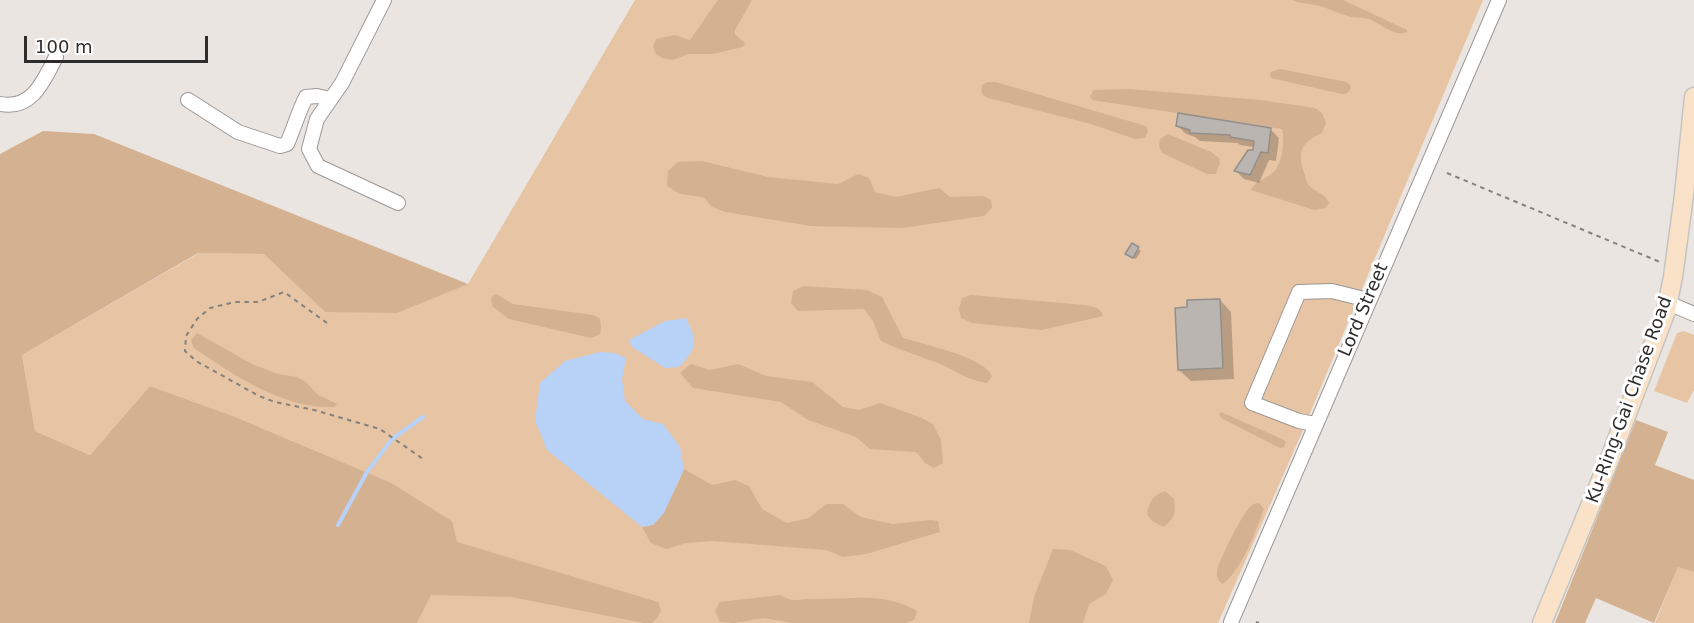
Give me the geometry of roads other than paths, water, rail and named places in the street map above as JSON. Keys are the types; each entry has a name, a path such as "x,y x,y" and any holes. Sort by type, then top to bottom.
{"main road":[{"name":"Ku-Ring-Gai Chase Road","path":"1542,623 1610,458 1655,343 1668,303 1684,195 1694,97"}],"street":[{"path":"384,0 342,83 318,119 309,149 318,166 398,203"},
{"name":"Lord Street","path":"1231,622 1499,0"},
{"path":"0,104 10,106 27,102 46,77 56,57"},
{"path":"188,100 238,132 279,146 287,144 306,98 317,96 330,99"},
{"path":"1315,424 1299,422 1252,403 1299,292 1332,291 1368,300"},
{"path":"1668,303 1694,314"}],"water":[{"path":"686,318 693,333 694,344 690,354 679,367 665,368 632,347 629,340 665,321"},
{"path":"600,352 615,353 626,358 622,379 625,401 643,419 663,424 680,447 684,469 664,513 653,525 642,527 547,450 535,420 540,383 565,361"}],"waterway":[{"path":"338,525 367,472 392,439 423,417"}]}
